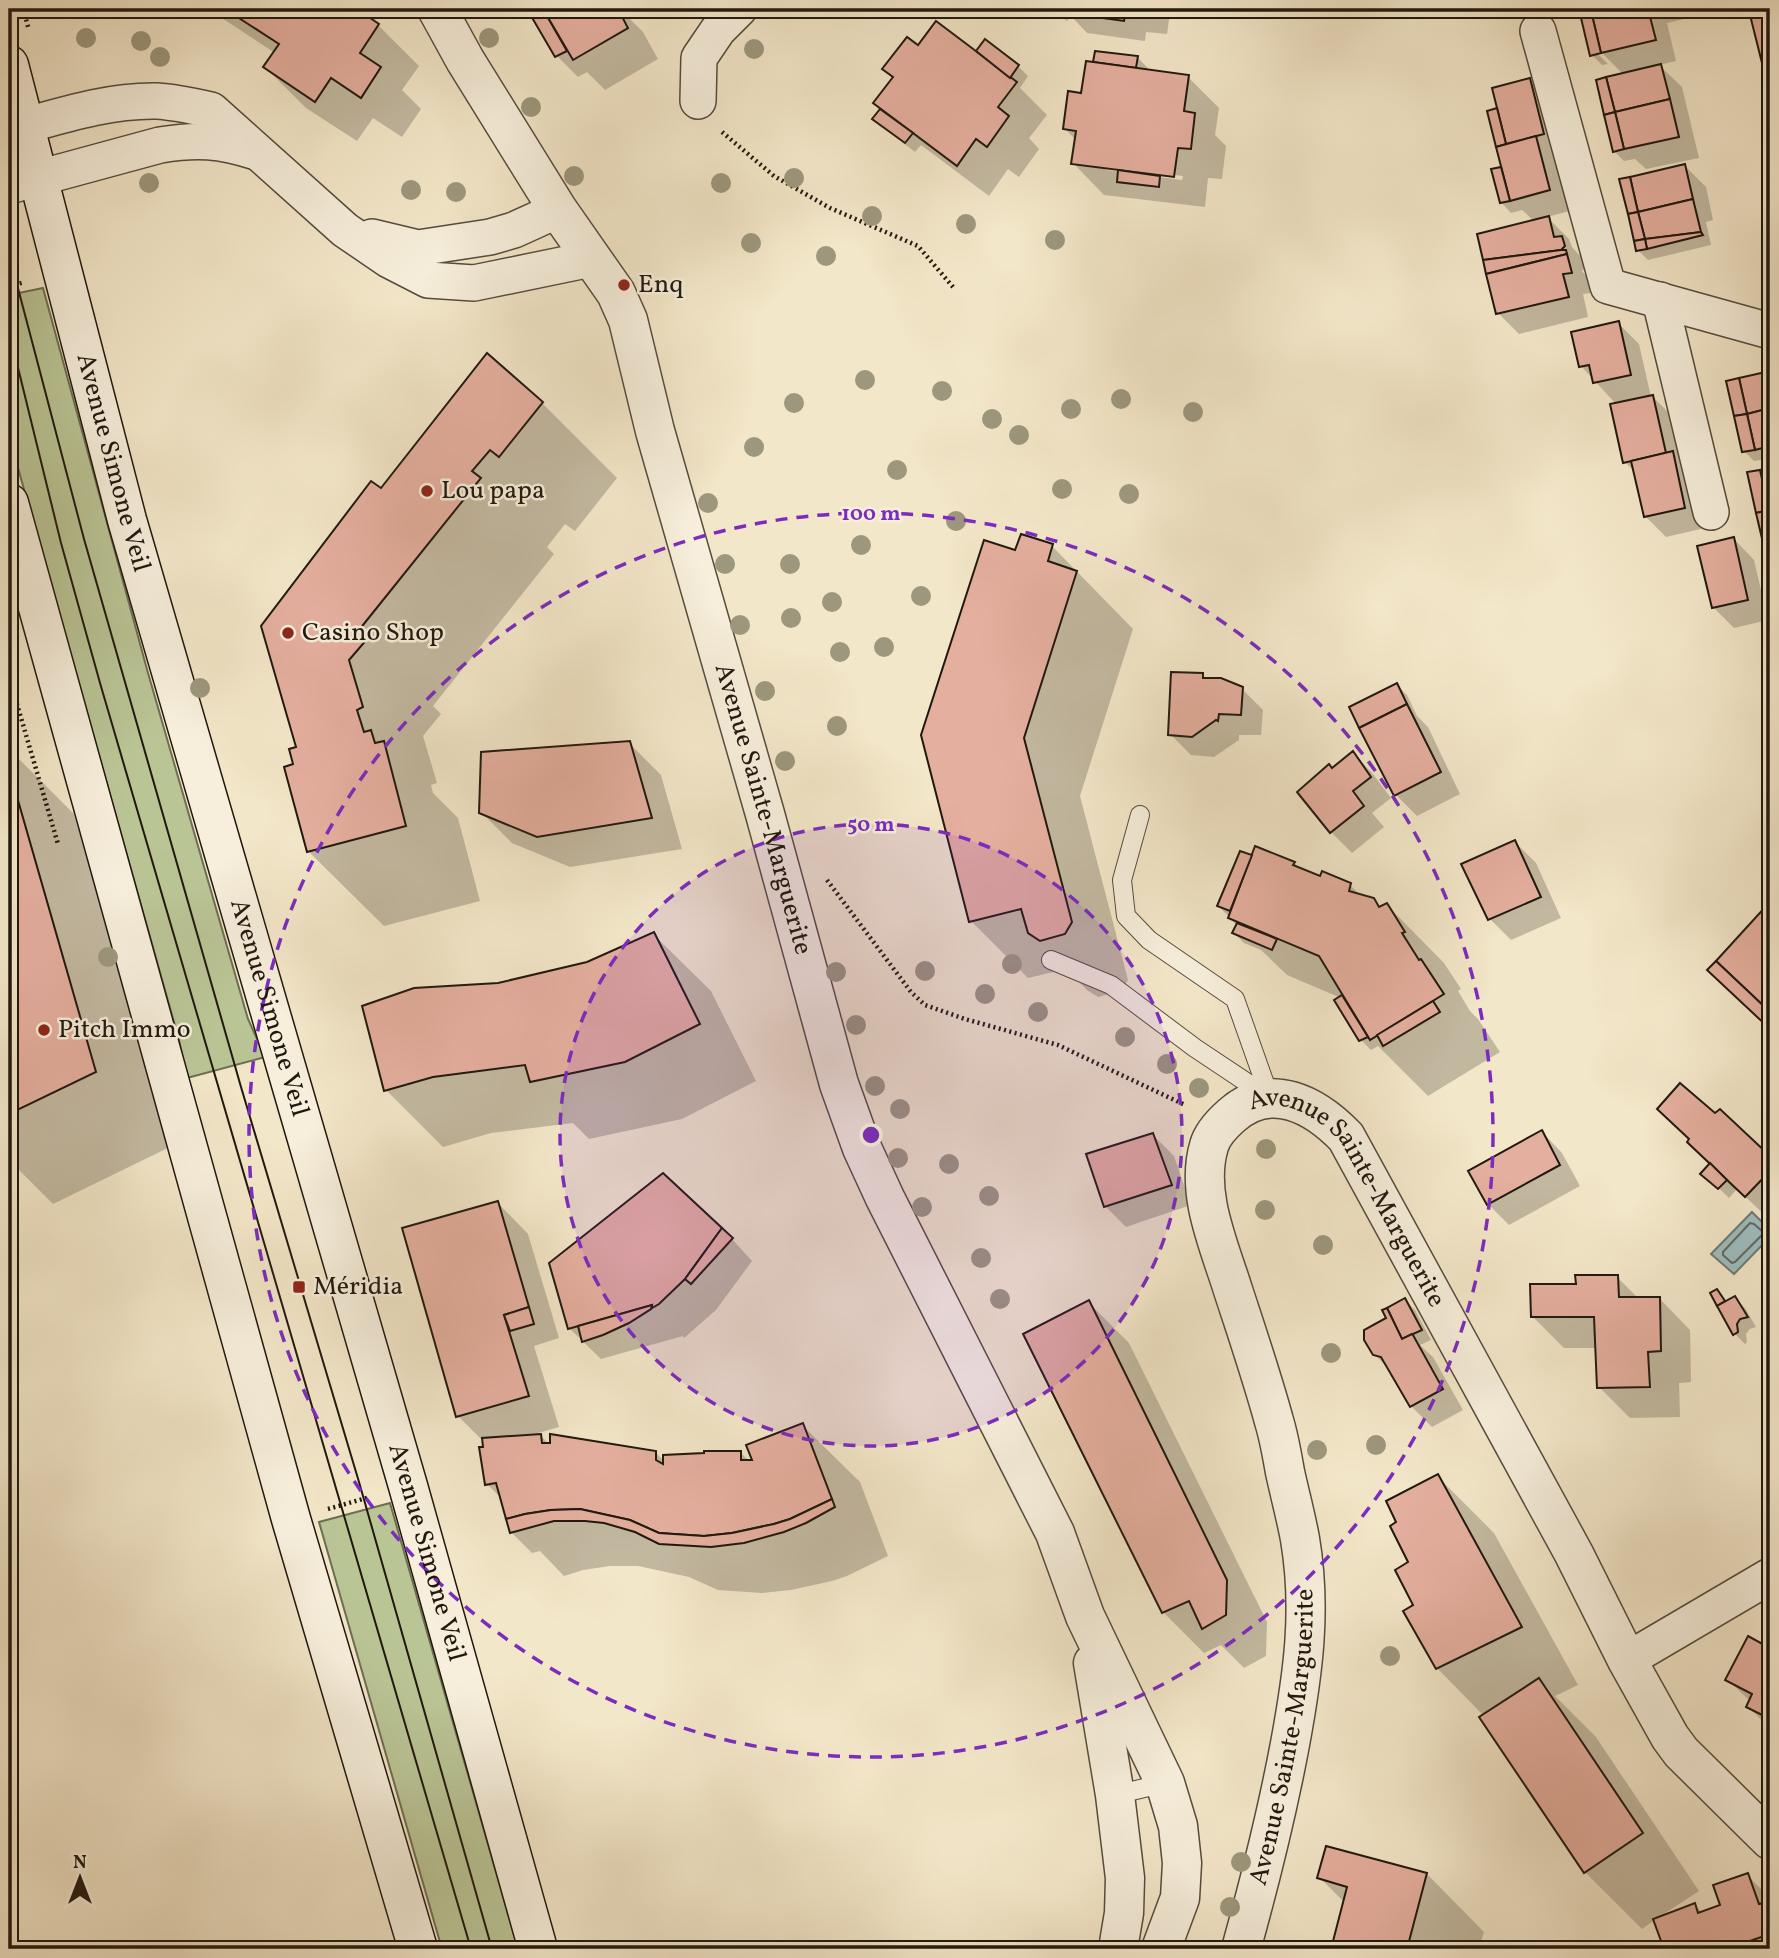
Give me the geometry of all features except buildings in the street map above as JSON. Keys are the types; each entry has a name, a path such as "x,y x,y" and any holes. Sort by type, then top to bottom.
{"street":[{"name":"Avenue Sainte-Marguerite","path":"437,9 465,60 558,210 615,293 628,320 659,444 839,1084 862,1148 1055,1533 1085,1616 1164,1783 1178,1826 1182,1863 1180,1898 1161,1949"},
{"path":"698,101 699,58 718,30 739,9"},
{"path":"1538,30 1608,286 1770,331"},
{"name":"Avenue Simone Veil","path":"9,65 24,183 127,520 408,1486 538,1949"},
{"path":"17,128 101,106 156,101 211,110 345,230 389,260 428,280 474,283 592,259"},
{"path":"24,183 160,145 184,141 231,143 256,152"},
{"path":"345,230 418,248 489,237 514,230 558,210"},
{"path":"1660,300 1710,512"},
{"path":"9,503 16,557 291,1519 418,1949"},
{"name":"Avenue Sainte-Marguerite","path":"1241,1949 1264,1866 1284,1774 1302,1678 1307,1604 1300,1541 1275,1423 1214,1228 1206,1192 1206,1163 1210,1143 1223,1124 1235,1112 1270,1098 1290,1100 1309,1107 1330,1120 1346,1137 1574,1554 1627,1660 1670,1737 1681,1752 1770,1840"},
{"path":"1627,1660 1770,1576"},
{"name":"Avenue Sainte-Marguerite","path":"1085,1616 1115,1795 1125,1878 1124,1913 1118,1949"}],"lane":[{"path":"1140,815 1122,880 1126,916 1149,940 1235,999 1270,1098"},
{"path":"1051,960 1111,985 1195,1048 1270,1098"},
{"path":"1115,1795 1164,1783"}],"path":[{"path":"698,101 722,133 774,176 830,208 918,246 953,287"},
{"path":"820,869 911,992 925,1005 1058,1045 1223,1124"},
{"path":"291,1519 408,1486"}],"green space":[{"path":"43,288 148,673 248,1019 265,1057 187,1078 179,1040 9,436 9,295"},
{"path":"390,1503 518,1949 442,1949 319,1522"}],"water":[{"path":"1752,1212 1770,1230 1770,1237 1734,1274 1711,1254"}],"tram line":[{"path":"9,254 84,539 492,1949"},
{"path":"9,331 61,543 100,683 471,1949"}],"place":[{"name":"Enq","path":"624,285"},
{"name":"Lou papa","path":"427,491"},
{"name":"Casino Shop","path":"288,633"},
{"name":"Pitch Immo","path":"44,1030"},
{"name":"Méridia","path":"299,1287"}]}
